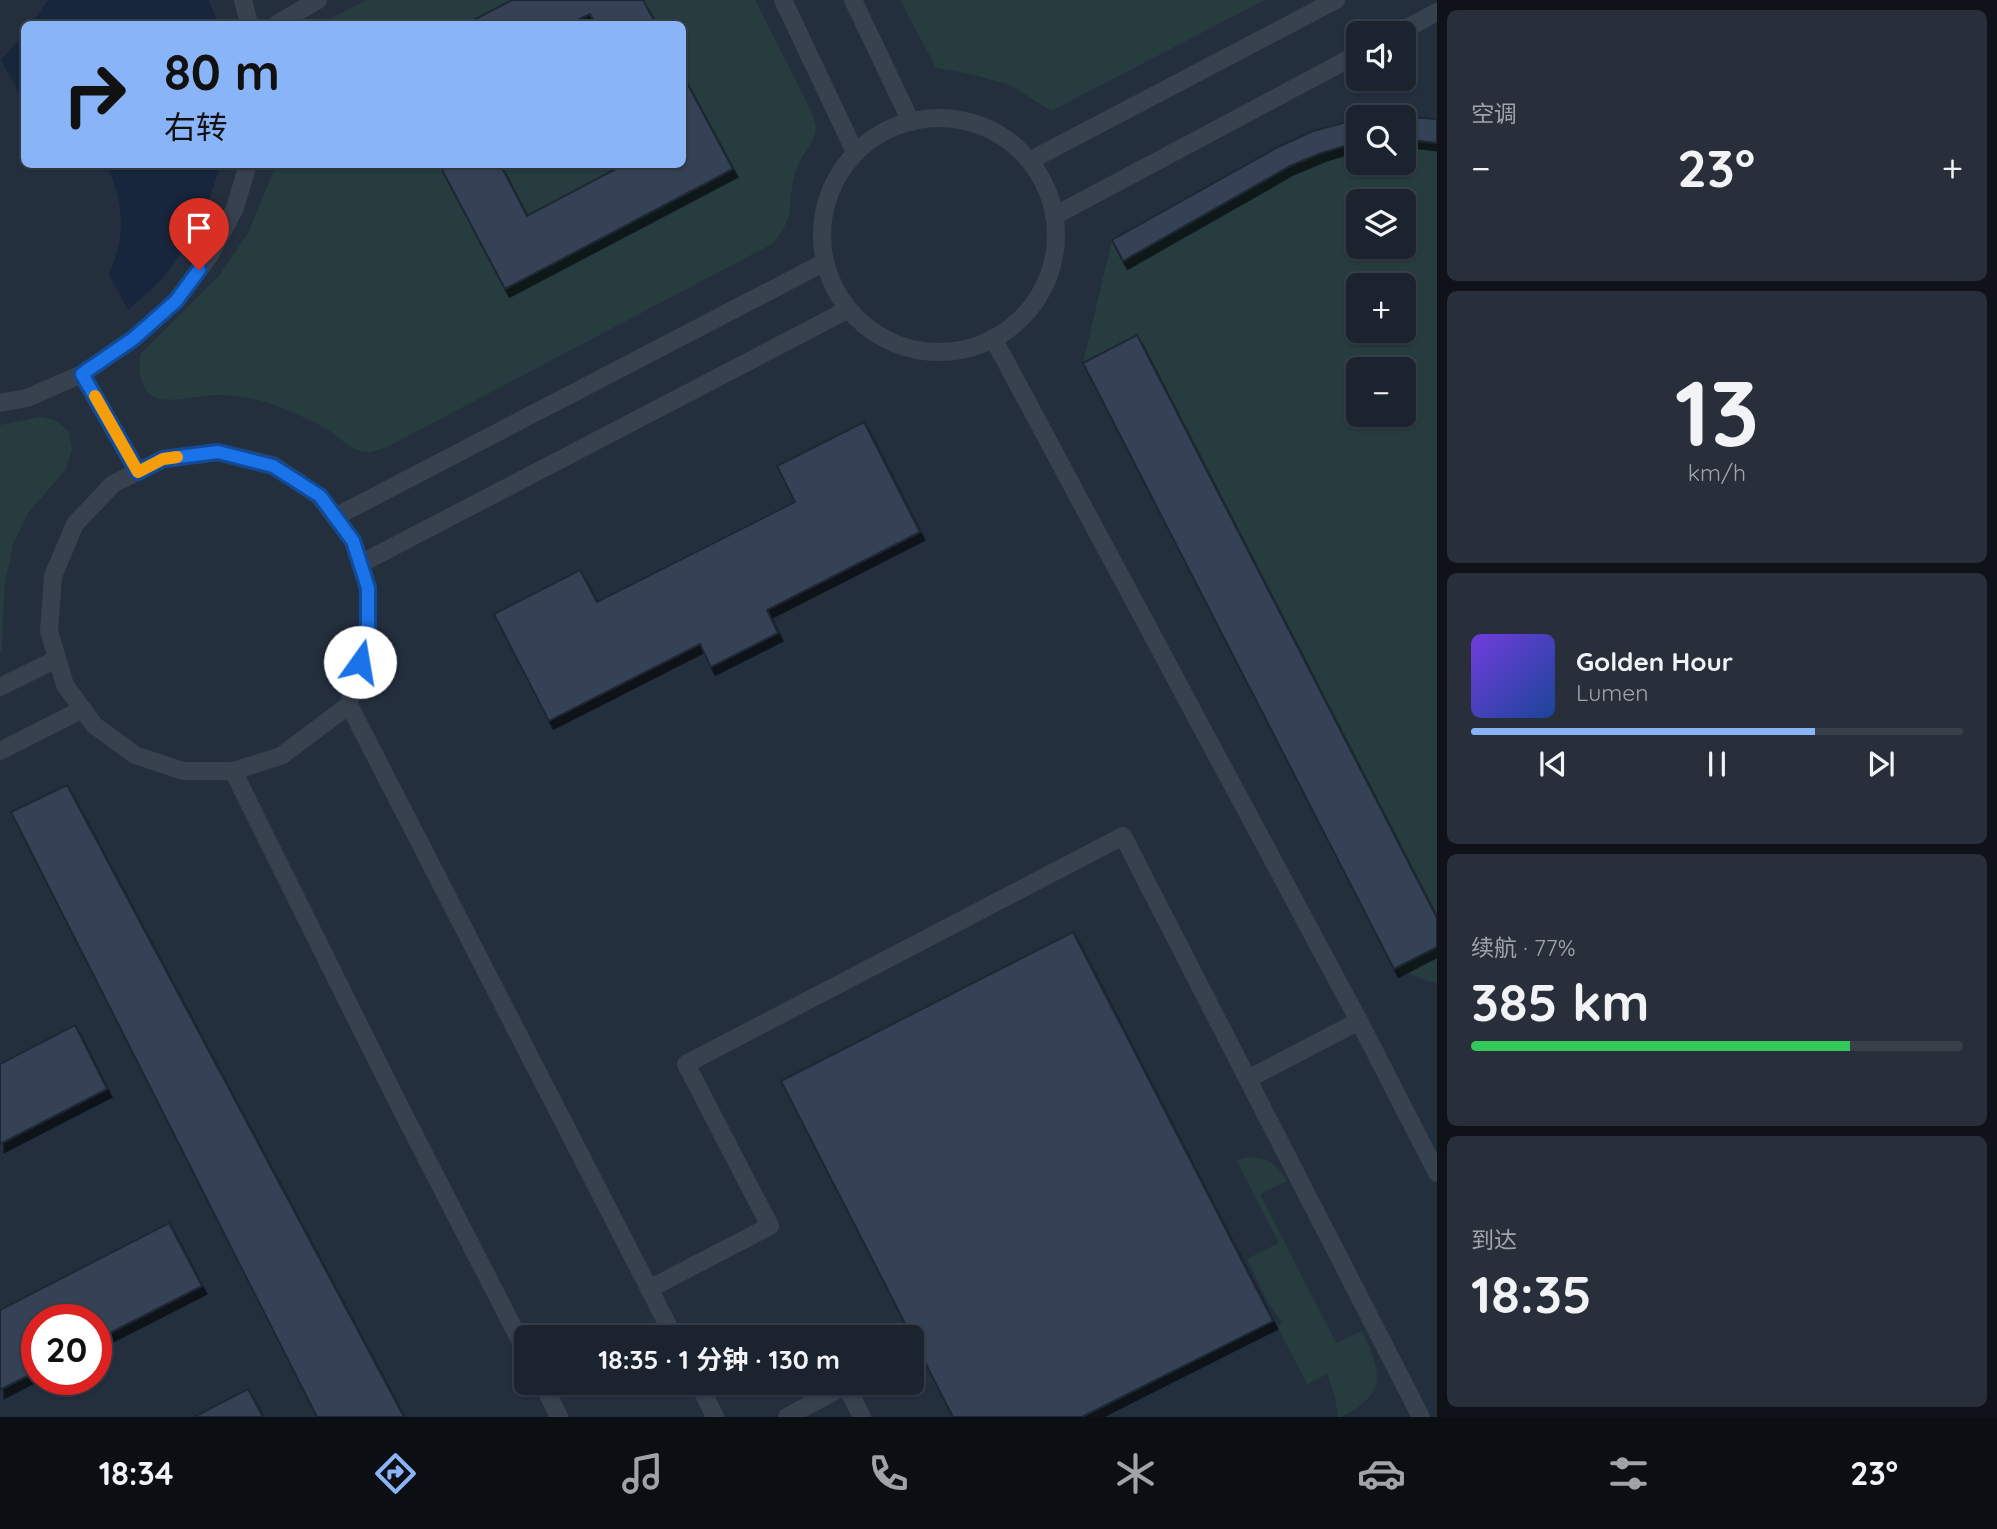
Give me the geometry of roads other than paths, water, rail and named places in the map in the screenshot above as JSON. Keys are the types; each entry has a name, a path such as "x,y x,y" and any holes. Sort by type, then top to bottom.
{"lane":[{"path":"243,0 248,21"},
{"path":"282,21 318,0"},
{"path":"783,0 855,152"},
{"path":"853,0 911,122"},
{"path":"1031,160 1336,0"},
{"path":"1416,23 1437,12"},
{"path":"1054,216 1346,60"},
{"path":"923,118 964,119 1001,134 1031,160 1051,195 1058,235 1051,274 1031,309 1000,336 965,350 927,352 891,342 859,321 835,292 823,257 822,219 832,183 855,152 885,129 911,122 923,118"},
{"path":"0,403 27,398 82,374 133,339 176,301 210,255 235,208 246,168"},
{"path":"335,517 825,262"},
{"path":"360,564 849,309"},
{"path":"993,338 1359,1021 1437,1173"},
{"path":"82,374 138,472"},
{"path":"349,705 281,756 233,771 183,771 135,755 94,725 65,685 49,631 52,576 75,524 113,484 163,459 218,452 273,466 320,496 353,541 368,588 368,638 352,686 349,705 668,1325"},
{"path":"0,687 57,659"},
{"path":"0,751 83,709"},
{"path":"233,771 514,1329"},
{"path":"649,1289 770,1226 686,1064 1123,836 1421,1417"},
{"path":"1248,1079 1359,1021"},
{"path":"787,1417 846,1385 862,1417"},
{"path":"548,1395 559,1417"},
{"path":"705,1395 716,1417"}],"water":[{"path":"48,0 209,0 217,21 33,21"},
{"path":"21,37 21,97 1,60"},
{"path":"107,168 219,168 205,209 183,251 160,280 128,310 109,275 118,248 121,227 114,184"}]}
